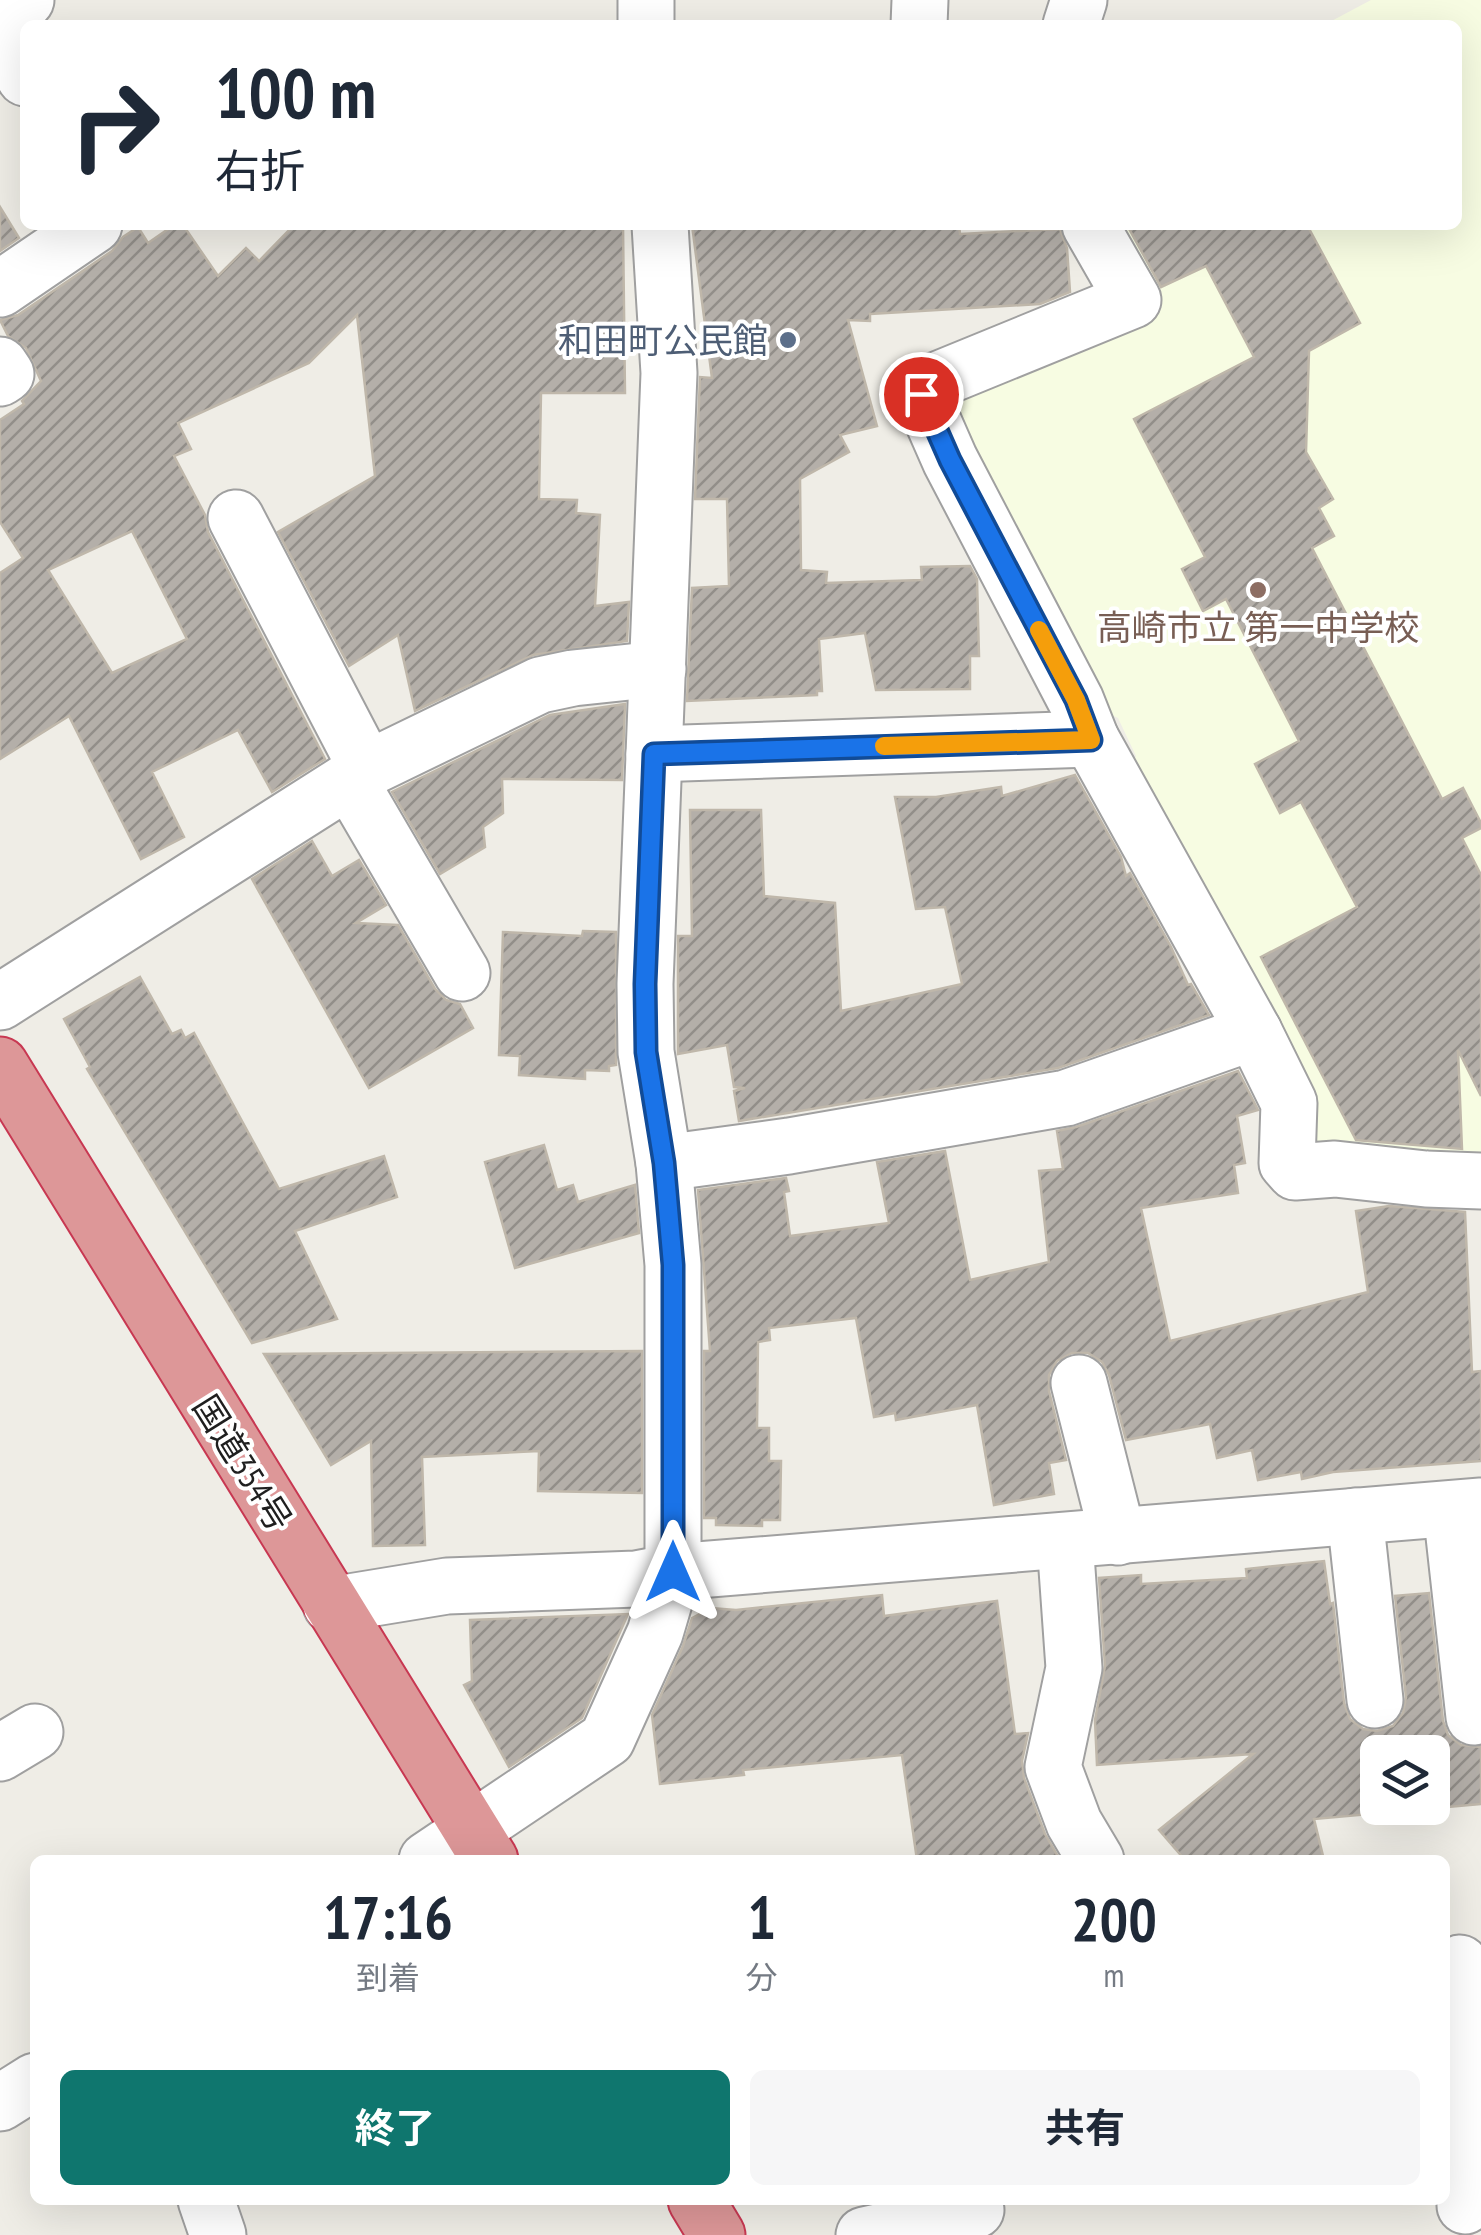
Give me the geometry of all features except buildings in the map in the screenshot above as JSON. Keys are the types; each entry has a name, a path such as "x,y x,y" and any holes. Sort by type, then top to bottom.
{"highway":[{"name":"国道354号","path":"4,1081 331,1605 463,1850"},
{"path":"699,2205 717,2235"}],"street":[{"path":"0,17 26,0"},
{"path":"0,40 20,70"},
{"path":"0,289 87,230"},
{"path":"463,1850 607,1738 655,1632 673,1572 673,1265 646,1035 670,373 660,230"},
{"path":"1093,230 1133,300 925,385 921,394 950,460 1076,700 1091,740 1254,1032 1289,1103 1287,1162 1295,1172 1335,1168 1481,1181"},
{"path":"0,366 6,374 0,378"},
{"path":"236,518 358,775 462,973"},
{"path":"0,1002 358,775 540,686 573,678 658,669"},
{"path":"654,754 1091,740"},
{"path":"664,1163 789,1146 1066,1098 1254,1032"},
{"path":"1079,1383 1092,1539 1074,1668 1053,1767 1074,1822 1093,1855"},
{"path":"331,1605 447,1586 636,1579 673,1572 1466,1507 1474,1717"},
{"path":"1355,1516 1376,1700"},
{"path":"1460,1963 1470,2154 1464,2215"},
{"path":"0,2103 30,2085"},
{"path":"208,2205 218,2235"},
{"path":"864,2235 977,2215"}],"shaded area":[{"name":"高崎市立 第一中学校","path":"1371,0 1481,0 1481,1163 1319,1153 1126,774 1136,756 1118,718 1097,708 971,471 950,389 1158,308 1113,230 1462,230 1462,20 1333,20"}],"slow traffic":[{"path":"884,746 1091,740 1076,700 1039,630"}],"place":[{"name":"和田町公民館","path":"788,340"},
{"name":"高崎市立 第一中学校","path":"1258,590"}],"route":[{"path":"673,1572 673,1265 664,1163 646,1052 654,754 1091,740 1076,700 950,460 921,394"}]}
